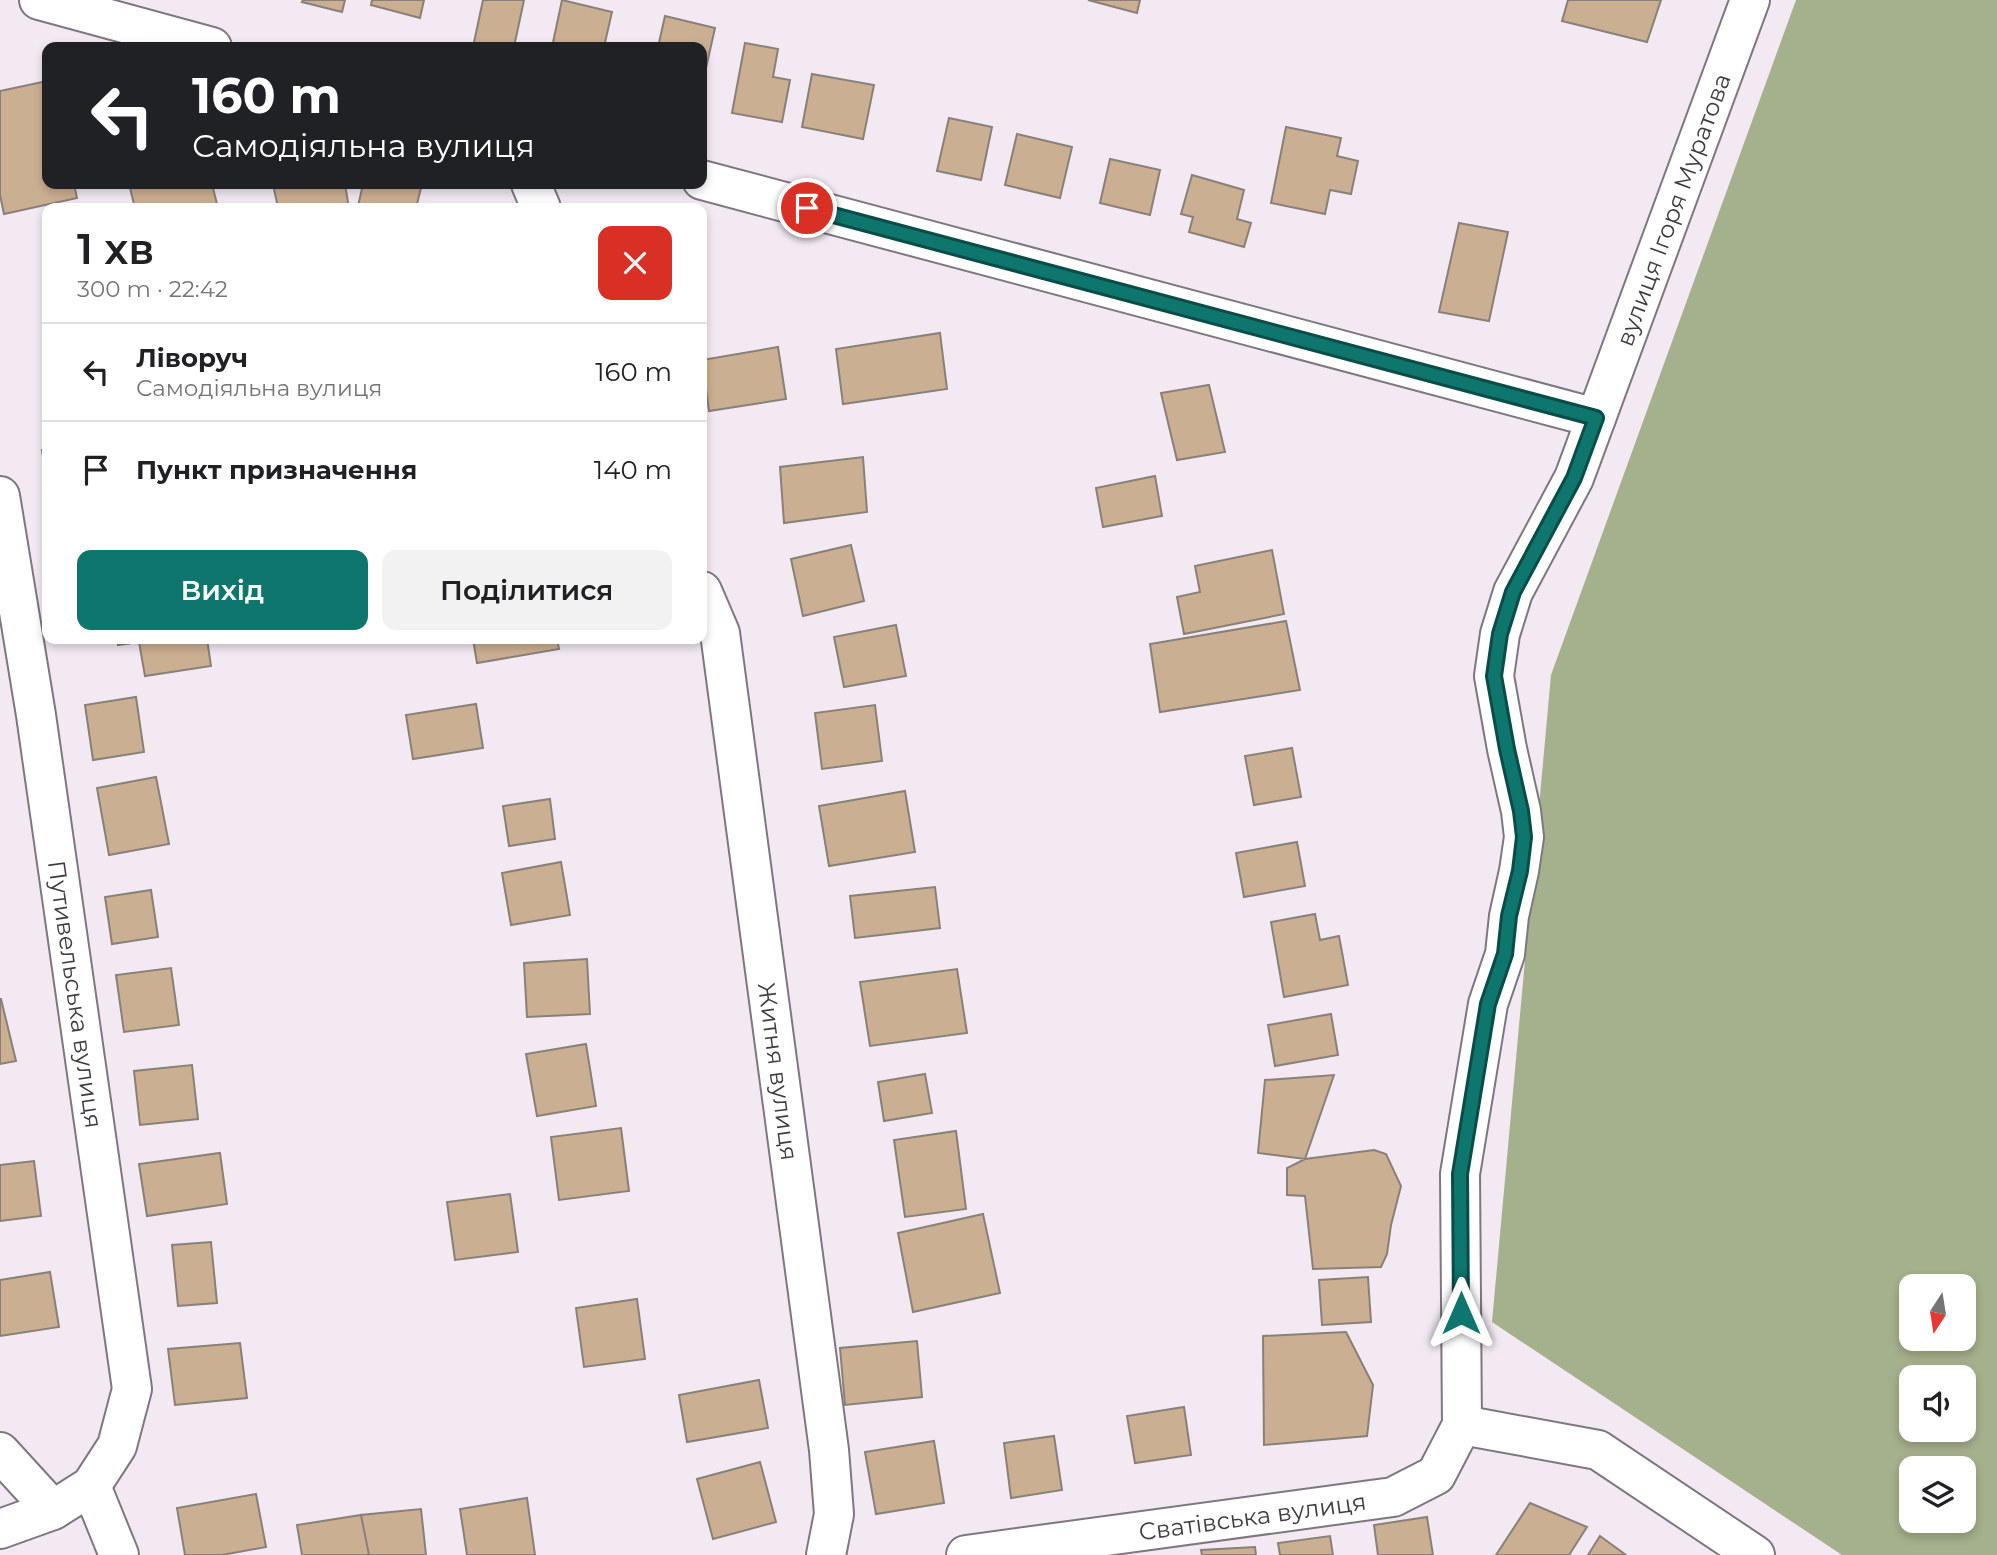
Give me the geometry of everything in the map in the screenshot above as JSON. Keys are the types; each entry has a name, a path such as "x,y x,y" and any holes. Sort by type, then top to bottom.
{"street":[{"path":"38,0 193,42"},
{"name":"вулиця Ігоря Муратова","path":"1462,1425 1460,1174 1488,1004 1505,954 1509,916 1520,871 1524,837 1494,676 1500,634 1513,592 1574,478 1750,0"},
{"path":"707,181 1596,418"},
{"name":"Путивельська вулиця","path":"0,496 36,715 132,1389 117,1446 92,1486"},
{"name":"Житня вулиця","path":"707,603 720,633 829,1450 834,1514 826,1555"},
{"path":"1462,1425 1598,1451 1755,1555"},
{"name":"Сватівська вулиця","path":"966,1555 1393,1497 1436,1475 1462,1425"},
{"path":"0,1451 53,1510"},
{"path":"0,1529 53,1510 92,1486 119,1555"}],"green space":[{"path":"1796,0 1997,0 1997,1555 1842,1555 1492,1322 1551,675"}],"building":[{"path":"345,0 342,12 302,2"},
{"path":"372,0 424,0 420,18 371,5"},
{"path":"483,0 524,0 515,42 474,42"},
{"path":"562,0 612,12 605,42 553,42"},
{"path":"1088,0 1140,0 1137,13"},
{"path":"1568,0 1661,0 1647,42 1562,21"},
{"path":"665,16 715,28 707,64 707,42 659,42"},
{"path":"745,43 778,49 773,77 790,80 782,122 732,113"},
{"path":"812,74 874,85 863,139 802,127"},
{"path":"42,82 42,189 75,189 77,198 42,203 42,206 4,214 0,195 0,91"},
{"path":"949,118 992,127 981,180 937,171"},
{"path":"1286,127 1341,138 1337,156 1358,161 1351,194 1330,190 1325,214 1271,203"},
{"path":"1017,134 1072,147 1060,198 1005,185"},
{"path":"1110,159 1160,170 1150,215 1100,203"},
{"path":"1192,175 1244,190 1237,219 1251,223 1244,247 1189,232 1193,217 1181,214"},
{"path":"130,189 213,189 217,203 134,203"},
{"path":"274,189 346,189 348,203 277,203"},
{"path":"362,189 421,189 417,203 359,203"},
{"path":"1459,223 1508,232 1489,321 1439,312"},
{"path":"940,333 947,389 843,404 836,349"},
{"path":"778,347 786,399 709,411 707,359"},
{"path":"1209,385 1225,452 1177,460 1161,393"},
{"path":"863,457 867,512 784,523 780,467"},
{"path":"1155,476 1162,516 1103,527 1096,488"},
{"path":"851,545 864,601 803,616 791,559"},
{"path":"1272,550 1284,614 1184,634 1177,597 1200,592 1195,566"},
{"path":"1286,621 1300,690 1160,712 1150,644"},
{"path":"896,625 906,676 844,687 834,637"},
{"path":"139,644 208,644 211,666 145,676"},
{"path":"474,644 558,644 559,649 477,663"},
{"path":"136,697 144,752 93,760 85,705"},
{"path":"476,704 483,748 413,759 406,715"},
{"path":"875,705 882,761 822,769 815,713"},
{"path":"1292,748 1301,797 1254,805 1245,756"},
{"path":"156,777 169,844 109,855 97,788"},
{"path":"905,791 915,852 829,866 819,806"},
{"path":"550,799 555,839 509,846 503,806"},
{"path":"1297,842 1305,886 1244,897 1236,853"},
{"path":"561,862 570,915 511,925 502,873"},
{"path":"935,887 940,928 855,938 850,896"},
{"path":"151,890 158,937 112,944 105,897"},
{"path":"1315,914 1320,940 1339,936 1348,985 1284,997 1271,922"},
{"path":"587,959 590,1014 527,1017 524,963"},
{"path":"171,968 179,1025 124,1032 116,975"},
{"path":"957,969 967,1033 870,1046 860,982"},
{"path":"0,999 16,1061 0,1064"},
{"path":"1331,1014 1338,1055 1275,1066 1268,1025"},
{"path":"586,1044 596,1106 537,1116 526,1054"},
{"path":"192,1065 198,1119 140,1125 134,1071"},
{"path":"925,1074 932,1113 884,1121 878,1082"},
{"path":"1334,1075 1305,1159 1258,1153 1265,1080"},
{"path":"621,1128 629,1191 559,1200 551,1137"},
{"path":"956,1131 966,1209 905,1217 894,1140"},
{"path":"1374,1150 1386,1154 1401,1186 1387,1254 1381,1267 1313,1269 1305,1196 1287,1195 1287,1168 1305,1159"},
{"path":"220,1153 227,1204 147,1216 139,1164"},
{"path":"34,1161 41,1216 0,1221 0,1165"},
{"path":"510,1194 518,1252 455,1260 447,1202"},
{"path":"983,1214 1000,1293 913,1312 898,1233"},
{"path":"211,1242 217,1303 178,1306 172,1245"},
{"path":"50,1272 59,1327 0,1336 0,1280"},
{"path":"1368,1277 1371,1322 1322,1325 1319,1280"},
{"path":"637,1299 645,1359 584,1367 576,1308"},
{"path":"1346,1332 1373,1385 1367,1436 1264,1445 1263,1336"},
{"path":"917,1341 922,1397 845,1405 840,1348"},
{"path":"240,1343 247,1398 175,1405 168,1349"},
{"path":"759,1380 768,1428 687,1442 679,1395"},
{"path":"1184,1407 1191,1455 1135,1463 1127,1416"},
{"path":"1054,1436 1062,1490 1011,1498 1004,1443"},
{"path":"934,1441 944,1503 876,1514 865,1452"},
{"path":"760,1462 776,1522 713,1539 697,1479"},
{"path":"256,1494 266,1547 222,1555 185,1555 177,1508"},
{"path":"527,1498 535,1555 467,1555 460,1509"},
{"path":"1530,1503 1587,1527 1569,1555 1496,1555"},
{"path":"421,1509 426,1555 369,1555 361,1515"},
{"path":"361,1515 369,1555 302,1555 297,1525"},
{"path":"1427,1517 1433,1555 1378,1555 1374,1525"},
{"path":"1330,1536 1333,1555 1280,1555 1278,1543"},
{"path":"1600,1536 1626,1555 1588,1555"},
{"path":"1255,1547 1256,1555 1202,1555 1201,1550"}],"route":[{"path":"807,208 1596,418 1574,478 1513,592 1500,634 1494,676 1524,837 1520,871 1509,916 1505,954 1488,1004 1460,1174 1461,1313"}]}
